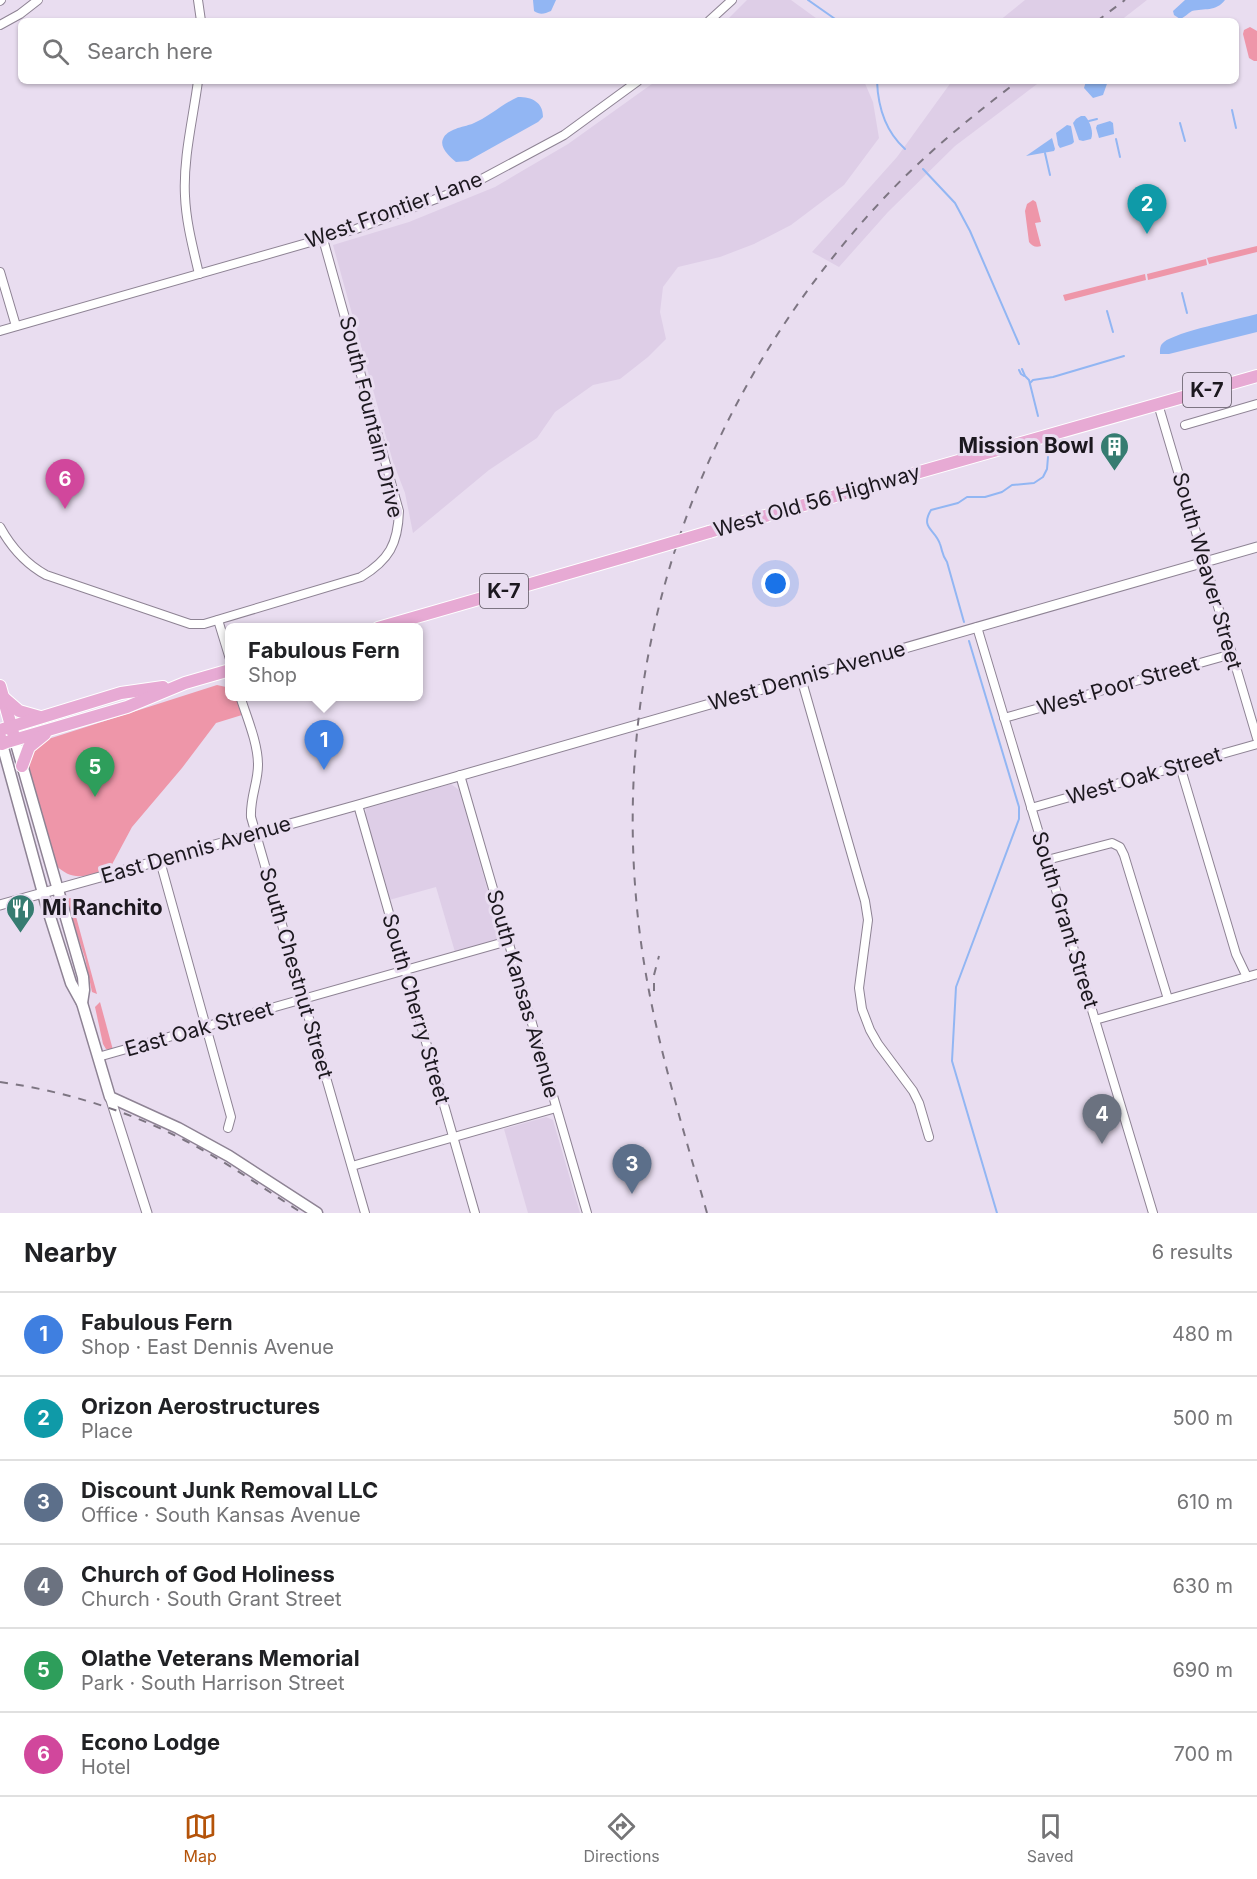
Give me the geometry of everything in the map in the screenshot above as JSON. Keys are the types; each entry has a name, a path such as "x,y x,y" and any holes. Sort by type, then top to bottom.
{"highway":[{"name":"West Old 56 Highway","path":"392,623 1257,376"},
{"path":"1,740 15,740 127,707 185,683 225,671"},
{"path":"6,728 122,693 185,683"},
{"path":"2,692 19,711 41,717"},
{"path":"2,692 6,728 15,740"},
{"path":"22,766 29,747 51,729"}],"main road":[{"path":"1,740 43,893 71,983 82,1003 111,1097 221,1151 317,1213"},
{"path":"15,740 82,977 84,990 82,1003"},
{"path":"0,761 9,769"}],"street":[{"path":"0,25 20,14 38,0"},
{"path":"198,0 201,18"},
{"path":"712,18 732,0"},
{"path":"198,84 186,165 185,195 187,218 199,274"},
{"name":"West Frontier Lane","path":"0,331 356,229 465,188 564,135 634,84"},
{"name":"South Fountain Drive","path":"1,532 23,558 46,575 190,624 204,624 361,577 382,562 396,540 399,511 323,239"},
{"path":"0,272 16,326"},
{"name":"South Weaver Street","path":"1158,404 1257,738"},
{"path":"1185,425 1257,404"},
{"name":"West Dennis Avenue","path":"357,805 1257,547"},
{"path":"218,620 225,643"},
{"name":"South Grant Street","path":"977,627 1153,1213"},
{"name":"West Poor Street","path":"1004,718 1232,654"},
{"path":"801,678 865,901 867,920 860,987 862,1009 878,1044 913,1091 929,1137"},
{"name":"South Chestnut Street","path":"241,701 258,760 251,806 256,833 365,1213"},
{"name":"West Oak Street","path":"1032,808 1257,744"},
{"path":"1180,766 1236,954 1246,977"},
{"name":"South Kansas Avenue","path":"460,775 587,1213"},
{"name":"East Dennis Avenue","path":"0,906 357,805"},
{"name":"South Cherry Street","path":"357,805 475,1213"},
{"path":"1047,860 1112,843 1119,847 1124,855 1168,999"},
{"path":"160,861 231,1117 228,1128"},
{"path":"404,970 508,941"},
{"name":"East Oak Street","path":"98,1057 404,970"},
{"path":"1095,1020 1257,975"},
{"path":"111,1097 147,1213"},
{"path":"352,1166 556,1108"}],"shaded area":[{"path":"747,0 791,0 816,18 729,18"},
{"path":"1025,0 1147,0 1124,18 1003,18"},
{"path":"1250,27 1257,31 1257,61 1249,58 1243,34 1244,30"},
{"path":"652,84 865,84 873,102 879,138 844,185 791,225 754,244 720,257 678,267 663,287 660,312 666,339 620,379 593,385 555,412 537,438 489,470 413,533 405,493 393,462 333,245 409,222 495,187 568,144"},
{"path":"950,84 1037,84 955,146 888,212 839,267 812,252 897,157"},
{"path":"1033,200 1036,202 1041,222 1035,223 1041,246 1037,247 1029,242 1025,211 1027,204"},
{"path":"1257,246 1257,252 1209,264 1207,258"},
{"path":"1206,259 1207,265 1148,280 1147,274"},
{"path":"1145,274 1146,280 1065,301 1063,295"},
{"path":"217,685 225,687 225,701 237,701 242,715 216,723 182,768 132,827 109,870 85,876 73,876 53,863 24,766 39,742"},
{"path":"451,784 459,790 501,937 498,940 455,952 436,887 389,900 365,816 368,808"},
{"path":"71,898 97,994 92,992 85,958 66,901"},
{"path":"100,1002 113,1050 106,1049 103,1044 95,1007"},
{"path":"546,1117 553,1120 580,1213 528,1213 504,1129"}],"water":[{"path":"533,0 556,0 551,11 542,14 534,11"},
{"path":"1185,0 1225,0 1210,9 1192,11 1183,18 1174,15 1173,11"},
{"path":"1085,84 1107,84 1103,95 1093,98 1084,88"},
{"path":"518,97 532,99 539,104 543,117 538,122 468,161 456,162 446,152 442,142 448,133 478,121"},
{"path":"1081,116 1085,116 1090,124 1092,134 1091,139 1083,141 1079,140 1073,123"},
{"path":"1110,121 1113,123 1114,134 1099,138 1097,125"},
{"path":"1067,125 1071,126 1074,142 1060,148 1056,133"},
{"path":"1052,138 1054,151 1026,156"},
{"path":"1257,314 1257,332 1169,354 1160,354 1162,344 1171,338"}],"waterway":[{"path":"808,0 834,18"},
{"path":"877,84 884,118 892,135 905,149"},
{"path":"1232,110 1236,128"},
{"path":"1089,121 1097,119"},
{"path":"1180,123 1185,141"},
{"path":"1116,139 1120,157"},
{"path":"1045,153 1050,175"},
{"path":"923,169 955,203 970,231 1019,344"},
{"path":"1182,293 1187,313"},
{"path":"1107,311 1113,332"},
{"path":"1030,383 1033,380 1053,377 1124,356"},
{"path":"1022,369 1029,380 1038,416"},
{"path":"1019,370 1024,376"},
{"path":"964,622 947,562 938,539 928,525 931,510 958,503 967,497 985,497 1002,492 1012,485 1034,483 1043,477 1047,469 1048,457"},
{"path":"969,641 1019,807 1019,819 956,987 952,1061 997,1213"}],"railway":[{"path":"1101,18 1125,0"},
{"path":"707,1213 660,1040 640,935 633,833 637,732 653,634 679,539 715,447 762,359 818,276 884,198 948,137 1014,84"},
{"path":"654,991 654,975 659,956"},
{"path":"0,1082 71,1096 162,1129 214,1157 302,1213"}],"place":[{"name":"Orizon Aerostructures","path":"1147,234"},
{"name":"Mission Bowl","path":"1115,472"},
{"name":"Econo Lodge","path":"65,509"},
{"name":"Fabulous Fern","path":"324,770"},
{"name":"Olathe Veterans Memorial","path":"95,797"},
{"name":"Mi Ranchito","path":"21,934"},
{"name":"Church of God Holiness","path":"1102,1144"},
{"name":"Discount Junk Removal LLC","path":"632,1194"}]}
